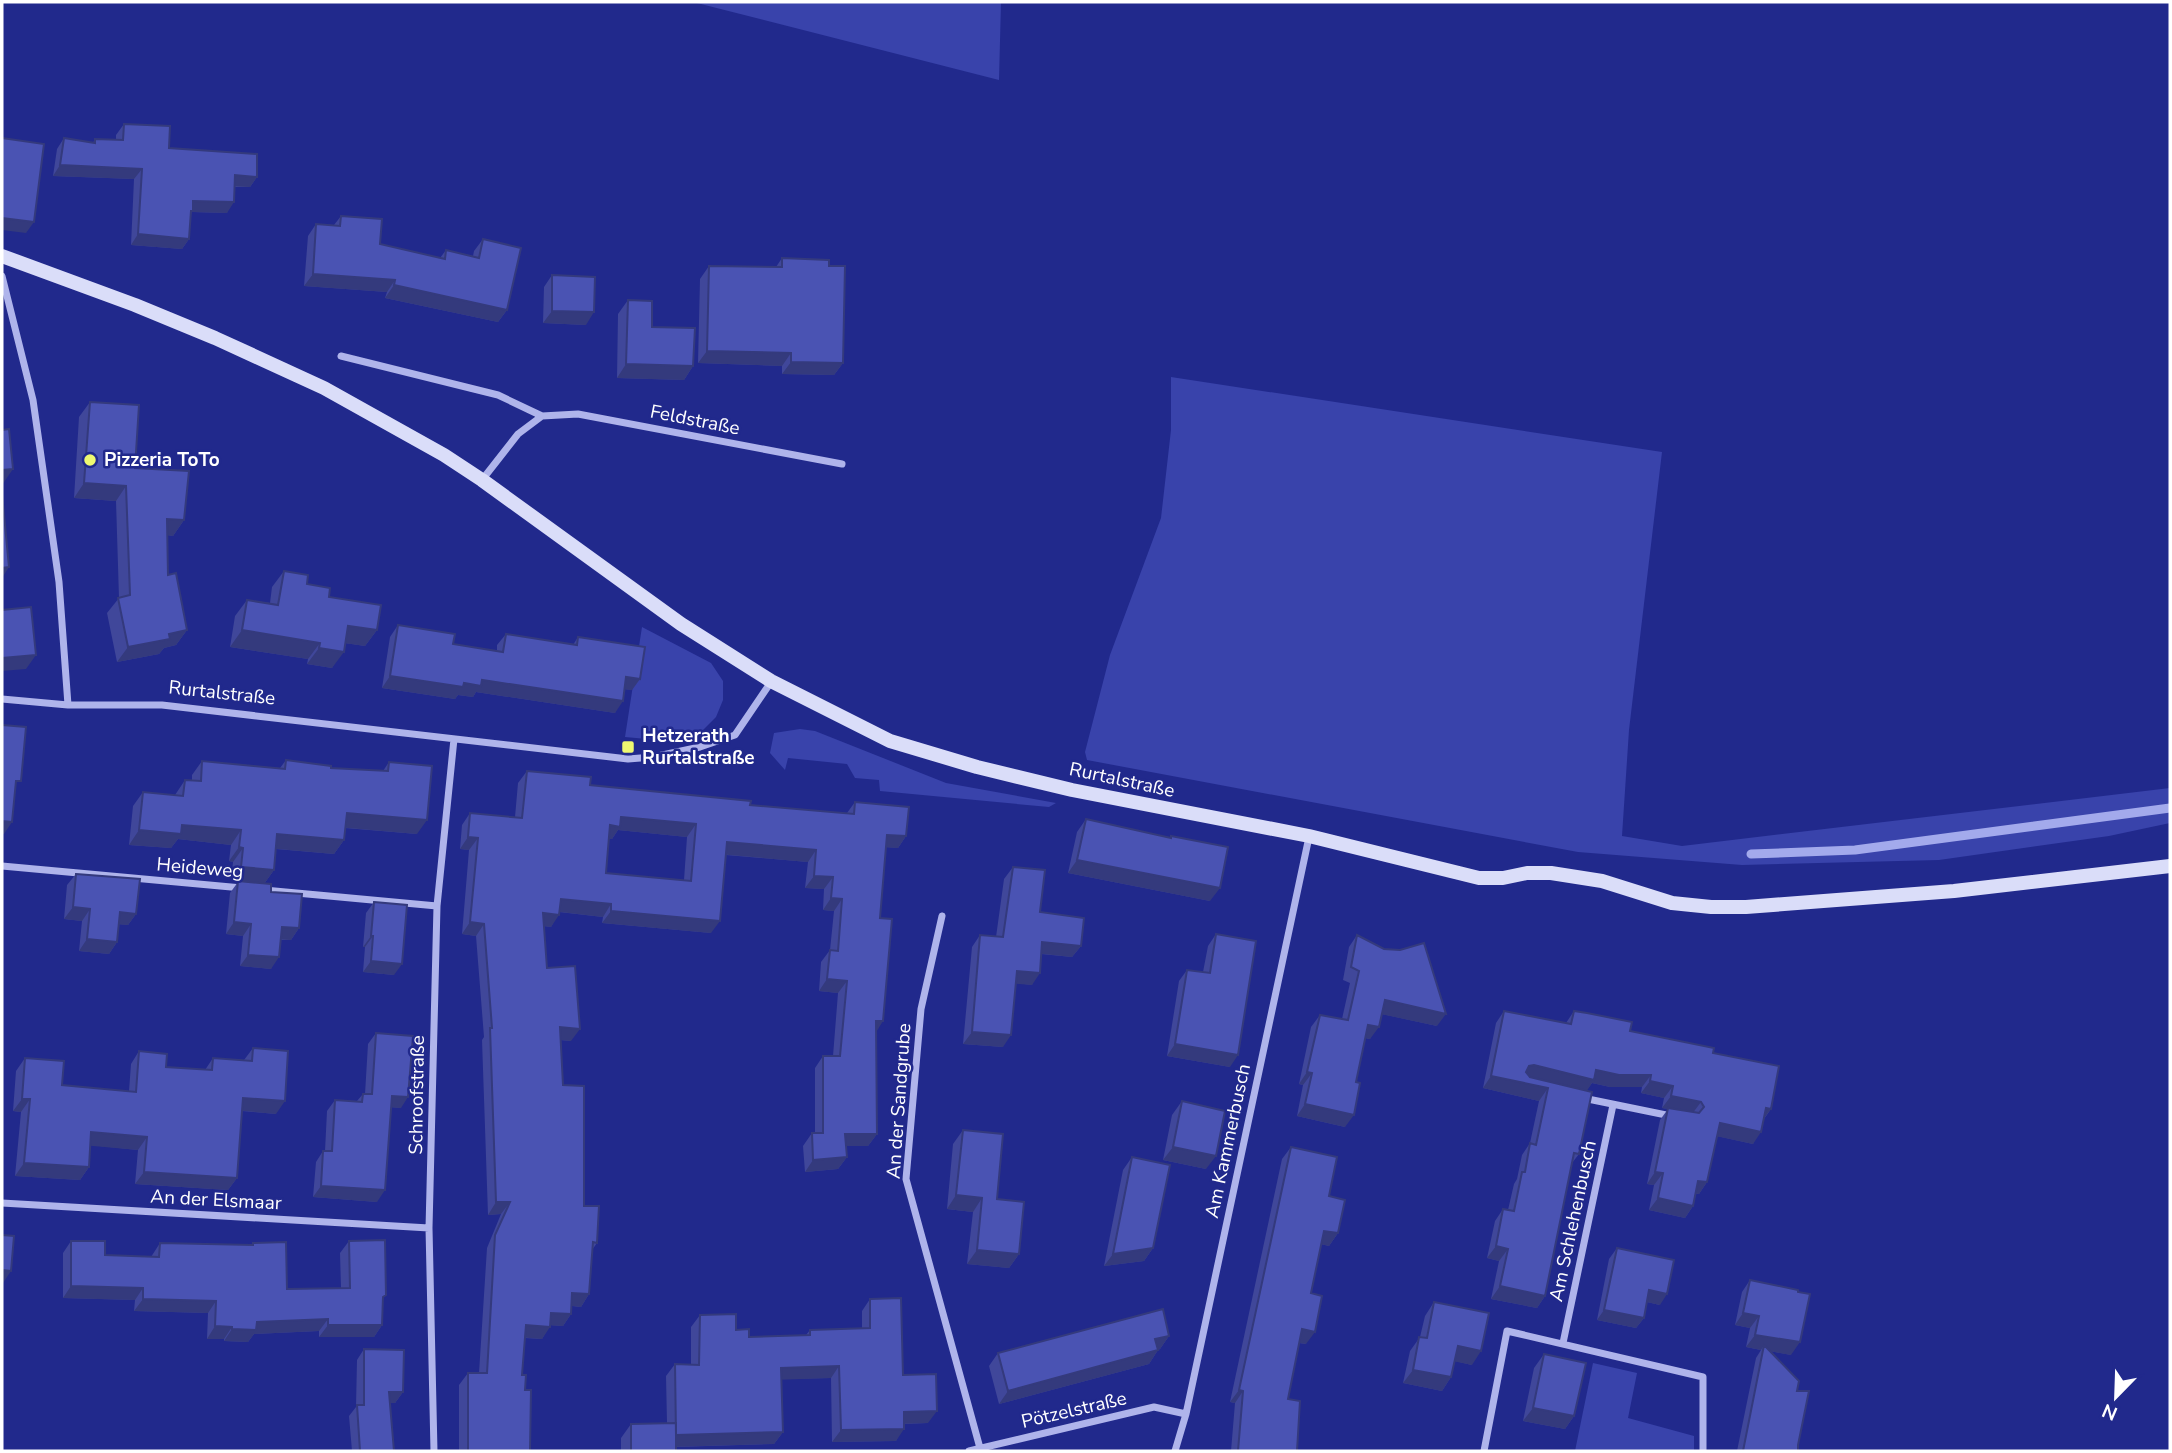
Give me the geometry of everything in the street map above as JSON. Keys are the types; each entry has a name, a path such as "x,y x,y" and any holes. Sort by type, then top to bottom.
{"street":[{"name":"Rurtalstraße","path":"2,256 135,305 324,388 482,480 681,624 771,681 890,741 977,767 1072,790 1309,836 1479,878 1551,873 1602,881 1672,903 1710,907 1746,907 1954,891 2170,866"},
{"path":"2,276 33,400 59,582 68,705"},
{"name":"Feldstraße","path":"341,356 498,394 542,416 578,414 842,464"},
{"path":"482,480 518,434 542,416"},
{"name":"Rurtalstraße","path":"2,699 68,705 162,705 628,759 653,757 700,747 735,735 771,681"},
{"name":"Schroofstraße","path":"434,1451 429,1228 437,906 454,740"},
{"name":"Am Kammerbusch","path":"1175,1451 1309,836"},
{"name":"Heideweg","path":"2,866 247,888"},
{"name":"Heideweg","path":"260,890 437,906"},
{"name":"An der Sandgrube","path":"942,916 921,1009 905,1179 980,1448"},
{"path":"1575,1096 1676,1117"},
{"name":"Am Schlehenbusch","path":"1563,1343 1613,1105"},
{"name":"An der Elsmaar","path":"2,1203 429,1228"},
{"path":"1484,1451 1507,1331 1703,1377 1703,1451"},
{"name":"Pötzelstraße","path":"969,1451 1154,1407 1185,1414"}],"shaded area":[{"path":"693,2 1001,2 999,80"},
{"path":"1171,377 1662,452 1629,730 1622,836 1682,846 2170,788 2170,823 2109,836 1939,860 1742,865 1578,852 1087,760 1085,752 1110,655 1161,518 1171,430"},
{"path":"642,627 711,663 723,681 723,700 716,717 703,730 669,741 625,737"},
{"path":"800,729 815,731 946,783 1056,803 1049,807 880,791 879,780 855,778 847,764 788,758 785,770 770,753 774,733"},
{"path":"1593,1363 1637,1373 1628,1418 1694,1436 1694,1451 1575,1451"}],"building":[{"path":"124,124 170,126 169,148 257,154 257,177 235,175 234,202 193,201 189,239 138,234 142,169 60,165 64,138 95,143 95,139 123,140"},
{"path":"2,138 44,144 34,222 2,218"},
{"path":"341,216 382,219 380,244 445,259 446,250 479,258 483,239 521,248 507,310 394,285 395,280 313,274 316,224 340,226"},
{"path":"782,258 829,260 829,266 845,266 843,363 791,362 791,353 707,351 709,266 782,267"},
{"path":"552,275 595,277 594,312 552,311"},
{"path":"628,300 652,301 652,327 695,328 693,366 626,364"},
{"path":"90,402 139,405 135,468 189,471 184,520 167,519 168,575 176,573 187,630 169,634 170,639 128,647 118,598 130,595 126,486 84,483"},
{"path":"9,429 13,469 2,470 2,430"},
{"path":"2,494 9,567 2,568"},
{"path":"284,571 308,575 307,584 330,588 329,597 381,605 377,630 348,626 344,652 319,648 320,643 242,630 247,600 278,605"},
{"path":"31,607 36,655 2,658 2,610"},
{"path":"398,625 455,634 453,644 503,652 506,634 577,645 578,637 645,647 640,679 626,677 623,701 482,680 481,686 464,683 463,687 390,676"},
{"path":"2,725 26,727 21,781 16,781 12,822 2,821"},
{"path":"286,760 331,768 388,771 389,762 432,766 427,820 347,813 344,840 277,834 274,870 241,867 241,830 182,825 181,834 139,830 143,792 183,796 185,780 201,781 202,761 285,769"},
{"path":"527,771 591,777 590,785 751,801 750,805 854,814 855,802 909,807 906,836 887,835 880,918 892,919 883,1021 876,1021 877,1134 845,1134 847,1157 813,1160 812,1133 823,1133 823,1056 840,1056 847,981 827,979 830,950 838,951 842,899 831,898 833,877 814,876 816,850 727,842 720,921 611,911 611,904 561,899 559,915 543,913 547,968 575,966 580,1029 560,1027 563,1085 584,1086 584,1206 599,1206 597,1243 593,1242 589,1294 572,1293 571,1314 551,1313 550,1327 526,1325 522,1375 526,1375 525,1390 531,1390 530,1451 468,1451 468,1373 487,1373 495,1235 510,1202 496,1202 492,1028 484,924 470,922 478,838 468,837 470,813 522,818","holes":["621,817 696,824 691,881 606,873 610,825 620,827"]},
{"path":"1086,819 1171,838 1228,847 1220,888 1077,860"},
{"path":"1013,867 1045,870 1040,912 1084,918 1081,946 1042,942 1040,973 1017,971 1011,1035 972,1032 980,935 1003,937"},
{"path":"76,874 140,879 136,914 120,912 117,942 87,939 90,909 73,907"},
{"path":"238,881 271,884 271,892 302,894 299,928 282,927 279,957 248,955 251,924 234,922"},
{"path":"374,902 407,905 402,964 371,961"},
{"path":"1216,934 1256,941 1238,1055 1175,1044 1187,970 1210,973"},
{"path":"1357,935 1384,949 1400,950 1424,943 1446,1014 1385,1000 1379,1027 1368,1025 1356,1082 1360,1083 1354,1115 1305,1104 1312,1073 1307,1072 1320,1015 1348,1020 1359,971 1351,967"},
{"path":"1504,1011 1571,1024 1574,1011 1632,1022 1630,1031 1714,1048 1713,1053 1779,1066 1771,1109 1766,1108 1761,1132 1720,1123 1707,1182 1698,1181 1693,1206 1658,1198 1663,1173 1655,1172 1668,1108 1699,1113 1704,1107 1701,1102 1671,1096 1673,1086 1650,1081 1651,1075 1619,1075 1596,1070 1594,1080 1529,1066 1526,1072 1530,1077 1592,1092 1579,1154 1574,1153 1545,1296 1500,1286 1508,1249 1496,1246 1503,1209 1514,1211 1530,1143 1536,1145 1548,1088 1491,1076"},
{"path":"376,1033 413,1036 408,1097 392,1096 385,1190 321,1186 323,1151 332,1151 335,1100 362,1102 363,1094 372,1094"},
{"path":"253,1048 288,1051 285,1101 243,1098 237,1178 144,1172 147,1137 91,1132 89,1167 24,1163 30,1099 22,1099 25,1058 64,1061 62,1085 136,1092 139,1051 167,1054 166,1067 212,1070 213,1058 252,1061"},
{"path":"1182,1101 1225,1111 1216,1156 1173,1147"},
{"path":"963,1130 1003,1134 997,1199 1024,1202 1019,1254 977,1250 982,1198 956,1195"},
{"path":"1291,1147 1337,1157 1329,1196 1345,1200 1338,1233 1324,1231 1311,1293 1322,1296 1315,1332 1302,1329 1288,1399 1300,1401 1297,1451 1238,1451 1243,1391 1239,1390"},
{"path":"1132,1157 1170,1165 1153,1248 1113,1254"},
{"path":"2,1235 14,1236 11,1271 2,1270"},
{"path":"385,1240 386,1295 383,1297 382,1325 328,1325 328,1319 257,1322 256,1330 232,1329 215,1326 216,1301 143,1299 143,1288 71,1286 71,1241 105,1241 105,1255 159,1257 160,1243 253,1245 286,1242 287,1289 350,1288 349,1241"},
{"path":"1617,1248 1674,1260 1667,1294 1649,1290 1644,1318 1604,1310"},
{"path":"1750,1280 1810,1294 1800,1342 1755,1335 1759,1316 1743,1313"},
{"path":"901,1298 903,1375 936,1374 937,1411 904,1412 904,1429 841,1430 839,1366 781,1368 783,1432 676,1435 675,1364 699,1365 700,1315 736,1314 736,1330 749,1329 749,1337 810,1335 810,1330 870,1328 870,1299"},
{"path":"1434,1302 1489,1313 1481,1351 1458,1346 1451,1377 1413,1370 1419,1337 1427,1338"},
{"path":"1163,1309 1169,1336 1155,1339 1158,1350 1008,1391 998,1353"},
{"path":"1764,1345 1799,1381 1797,1391 1809,1391 1798,1451 1743,1451"},
{"path":"364,1349 404,1350 403,1392 389,1392 394,1451 360,1451 357,1405 364,1405"},
{"path":"1544,1354 1586,1363 1574,1416 1533,1408"},
{"path":"676,1423 676,1451 631,1451 631,1424"}],"waterway":[{"path":"1751,854 1855,850 2170,808"}],"place":[{"name":"Pizzeria ToTo","path":"90,460"},
{"name":"Hetzerath Rurtalstraße","path":"628,747"}]}
